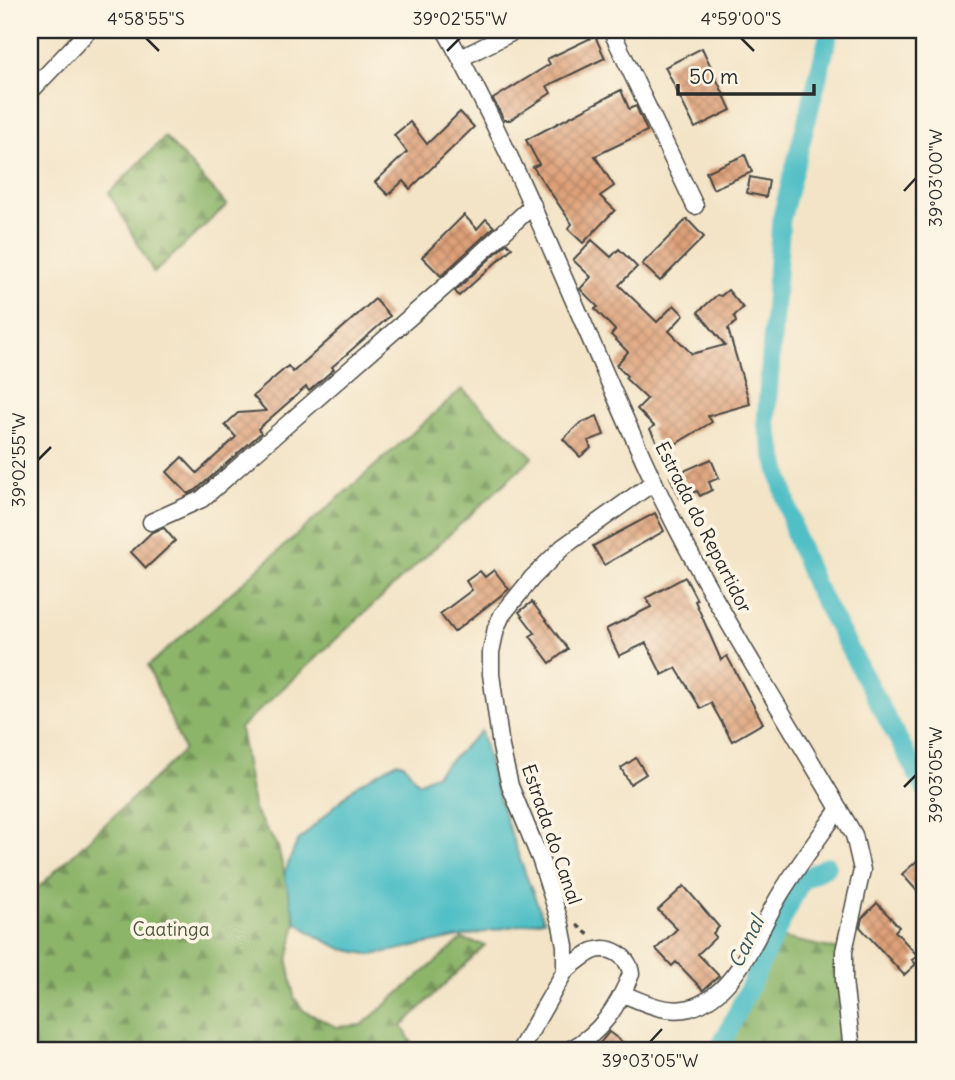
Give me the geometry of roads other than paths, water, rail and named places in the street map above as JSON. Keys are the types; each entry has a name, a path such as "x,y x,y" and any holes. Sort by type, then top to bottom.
{"street":[{"name":"Estrada do Repartidor","path":"445,30 533,205 654,482 716,600 854,835 862,870 848,922 844,951 844,980 852,1050"},
{"path":"461,58 517,30"},
{"path":"611,30 695,205"},
{"path":"30,92 80,33"},
{"path":"151,522 202,499 450,282 533,205"},
{"name":"Estrada do Canal","path":"565,971 565,946 561,925 541,861 510,786 491,674 491,652 502,615 532,578 564,547 654,482"},
{"path":"623,994 671,1011 692,1008 715,994 756,942 780,894 839,808"},
{"path":"520,1050 565,971 593,951 605,949 615,952 625,958 630,966 631,974 623,994 610,1017 585,1042 569,1050"}],"water":[{"path":"481,731 508,827 544,920 372,955 342,949 296,922 284,874 297,842 356,786 397,762 404,764 418,783 435,775"}],"waterway":[{"path":"830,30 781,220 766,423 796,538 814,583 925,789"},
{"name":"Canal","path":"719,1050 801,881 827,866"}],"park label":[{"name":"Caatinga","path":"171,929"}]}
